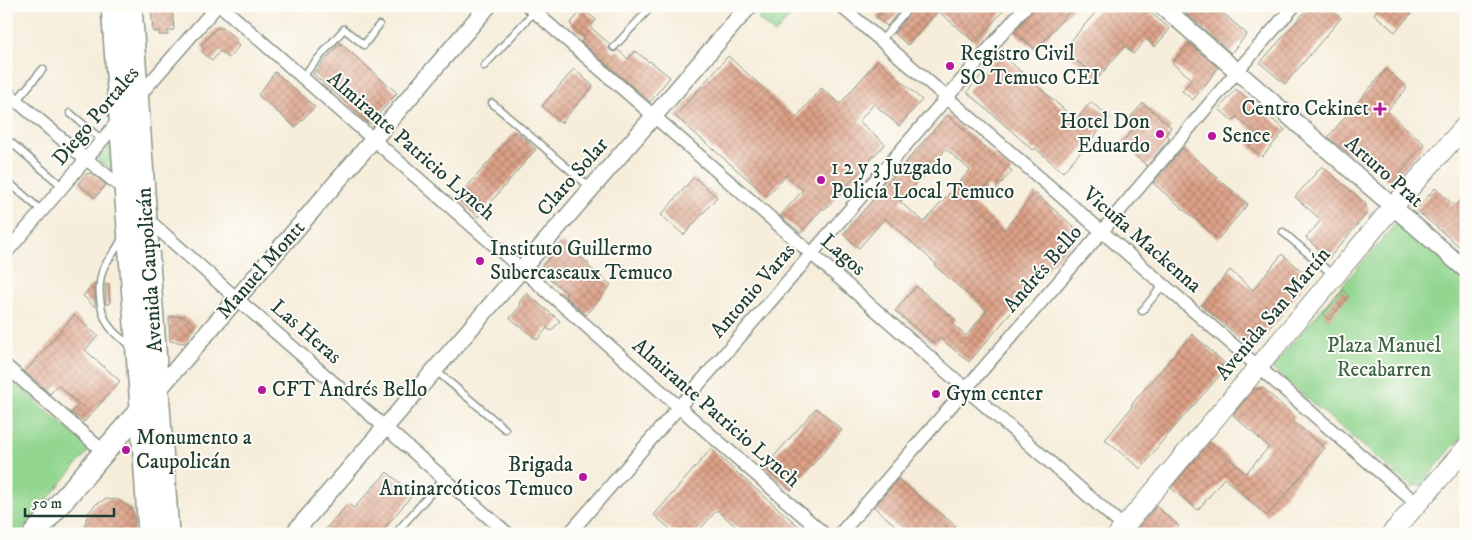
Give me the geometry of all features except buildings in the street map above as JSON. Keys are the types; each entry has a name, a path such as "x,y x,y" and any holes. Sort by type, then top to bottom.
{"main road":[{"name":"Avenida Caupolicán","path":"112,6 125,190 136,218 159,389 168,534"},
{"name":"Avenida Caupolicán","path":"130,6 137,98 138,359 148,534"},
{"name":"Avenida San Martín","path":"1125,531 1258,366 1392,208 1466,125"},
{"name":"Manuel Montt","path":"34,534 159,389"},
{"path":"1391,534 1466,448"}],"street":[{"name":"Diego Portales","path":"6,253 217,6"},
{"name":"Almirante Patricio Lynch","path":"221,6 824,534"},
{"name":"Manuel Montt","path":"159,389 488,6"},
{"name":"Claro Solar","path":"302,531 385,427 749,6"},
{"name":"Vicuña Mackenna","path":"841,6 1417,504"},
{"name":"Antonio Varas","path":"569,534 1026,6"},
{"name":"Arturo Prat","path":"1162,6 1392,208 1466,270"},
{"name":"Andrés Bello","path":"840,534 1102,232 1294,6"},
{"name":"Lagos","path":"531,9 599,65 654,116 966,388 1125,531"},
{"path":"11,97 125,190"},
{"name":"Las Heras","path":"136,218 236,299 508,534"},
{"path":"6,366 104,452"}],"lane":[{"path":"614,48 652,6"},
{"path":"881,40 910,6"},
{"path":"484,66 531,9"},
{"path":"302,77 344,29 364,45 379,25"},
{"path":"11,97 43,69"},
{"path":"492,103 591,188"},
{"path":"70,113 102,140"},
{"path":"6,139 63,187"},
{"path":"6,180 42,211"},
{"path":"136,218 125,228 119,246 104,268 100,291 103,313 108,326 130,345 138,359"},
{"path":"1283,232 1334,276"},
{"path":"1142,312 1163,285"},
{"path":"435,370 505,429"},
{"path":"395,534 444,478"}],"green space":[{"path":"769,6 799,6 775,34 758,19"},
{"path":"112,142 114,173 97,160"},
{"name":"Plaza Manuel Recabarren","path":"1399,220 1466,274 1466,431 1420,486 1415,485 1413,488 1271,368"},
{"path":"6,375 90,449 18,534 6,534"}],"place":[{"name":"Registro Civil SO Temuco CEI","path":"950,66"},
{"name":"Centro Cekinet","path":"1380,109"},
{"name":"Hotel Don Eduardo","path":"1160,134"},
{"name":"Sence","path":"1212,136"},
{"name":"1 2 y 3 Juzgado Policía Local Temuco","path":"821,180"},
{"name":"Instituto Guillermo Subercaseaux Temuco","path":"480,261"},
{"name":"CFT Andrés Bello","path":"262,390"},
{"name":"Gym center","path":"936,394"},
{"name":"Monumento a Caupolicán","path":"126,450"},
{"name":"Brigada Antinarcóticos Temuco","path":"583,477"}]}
